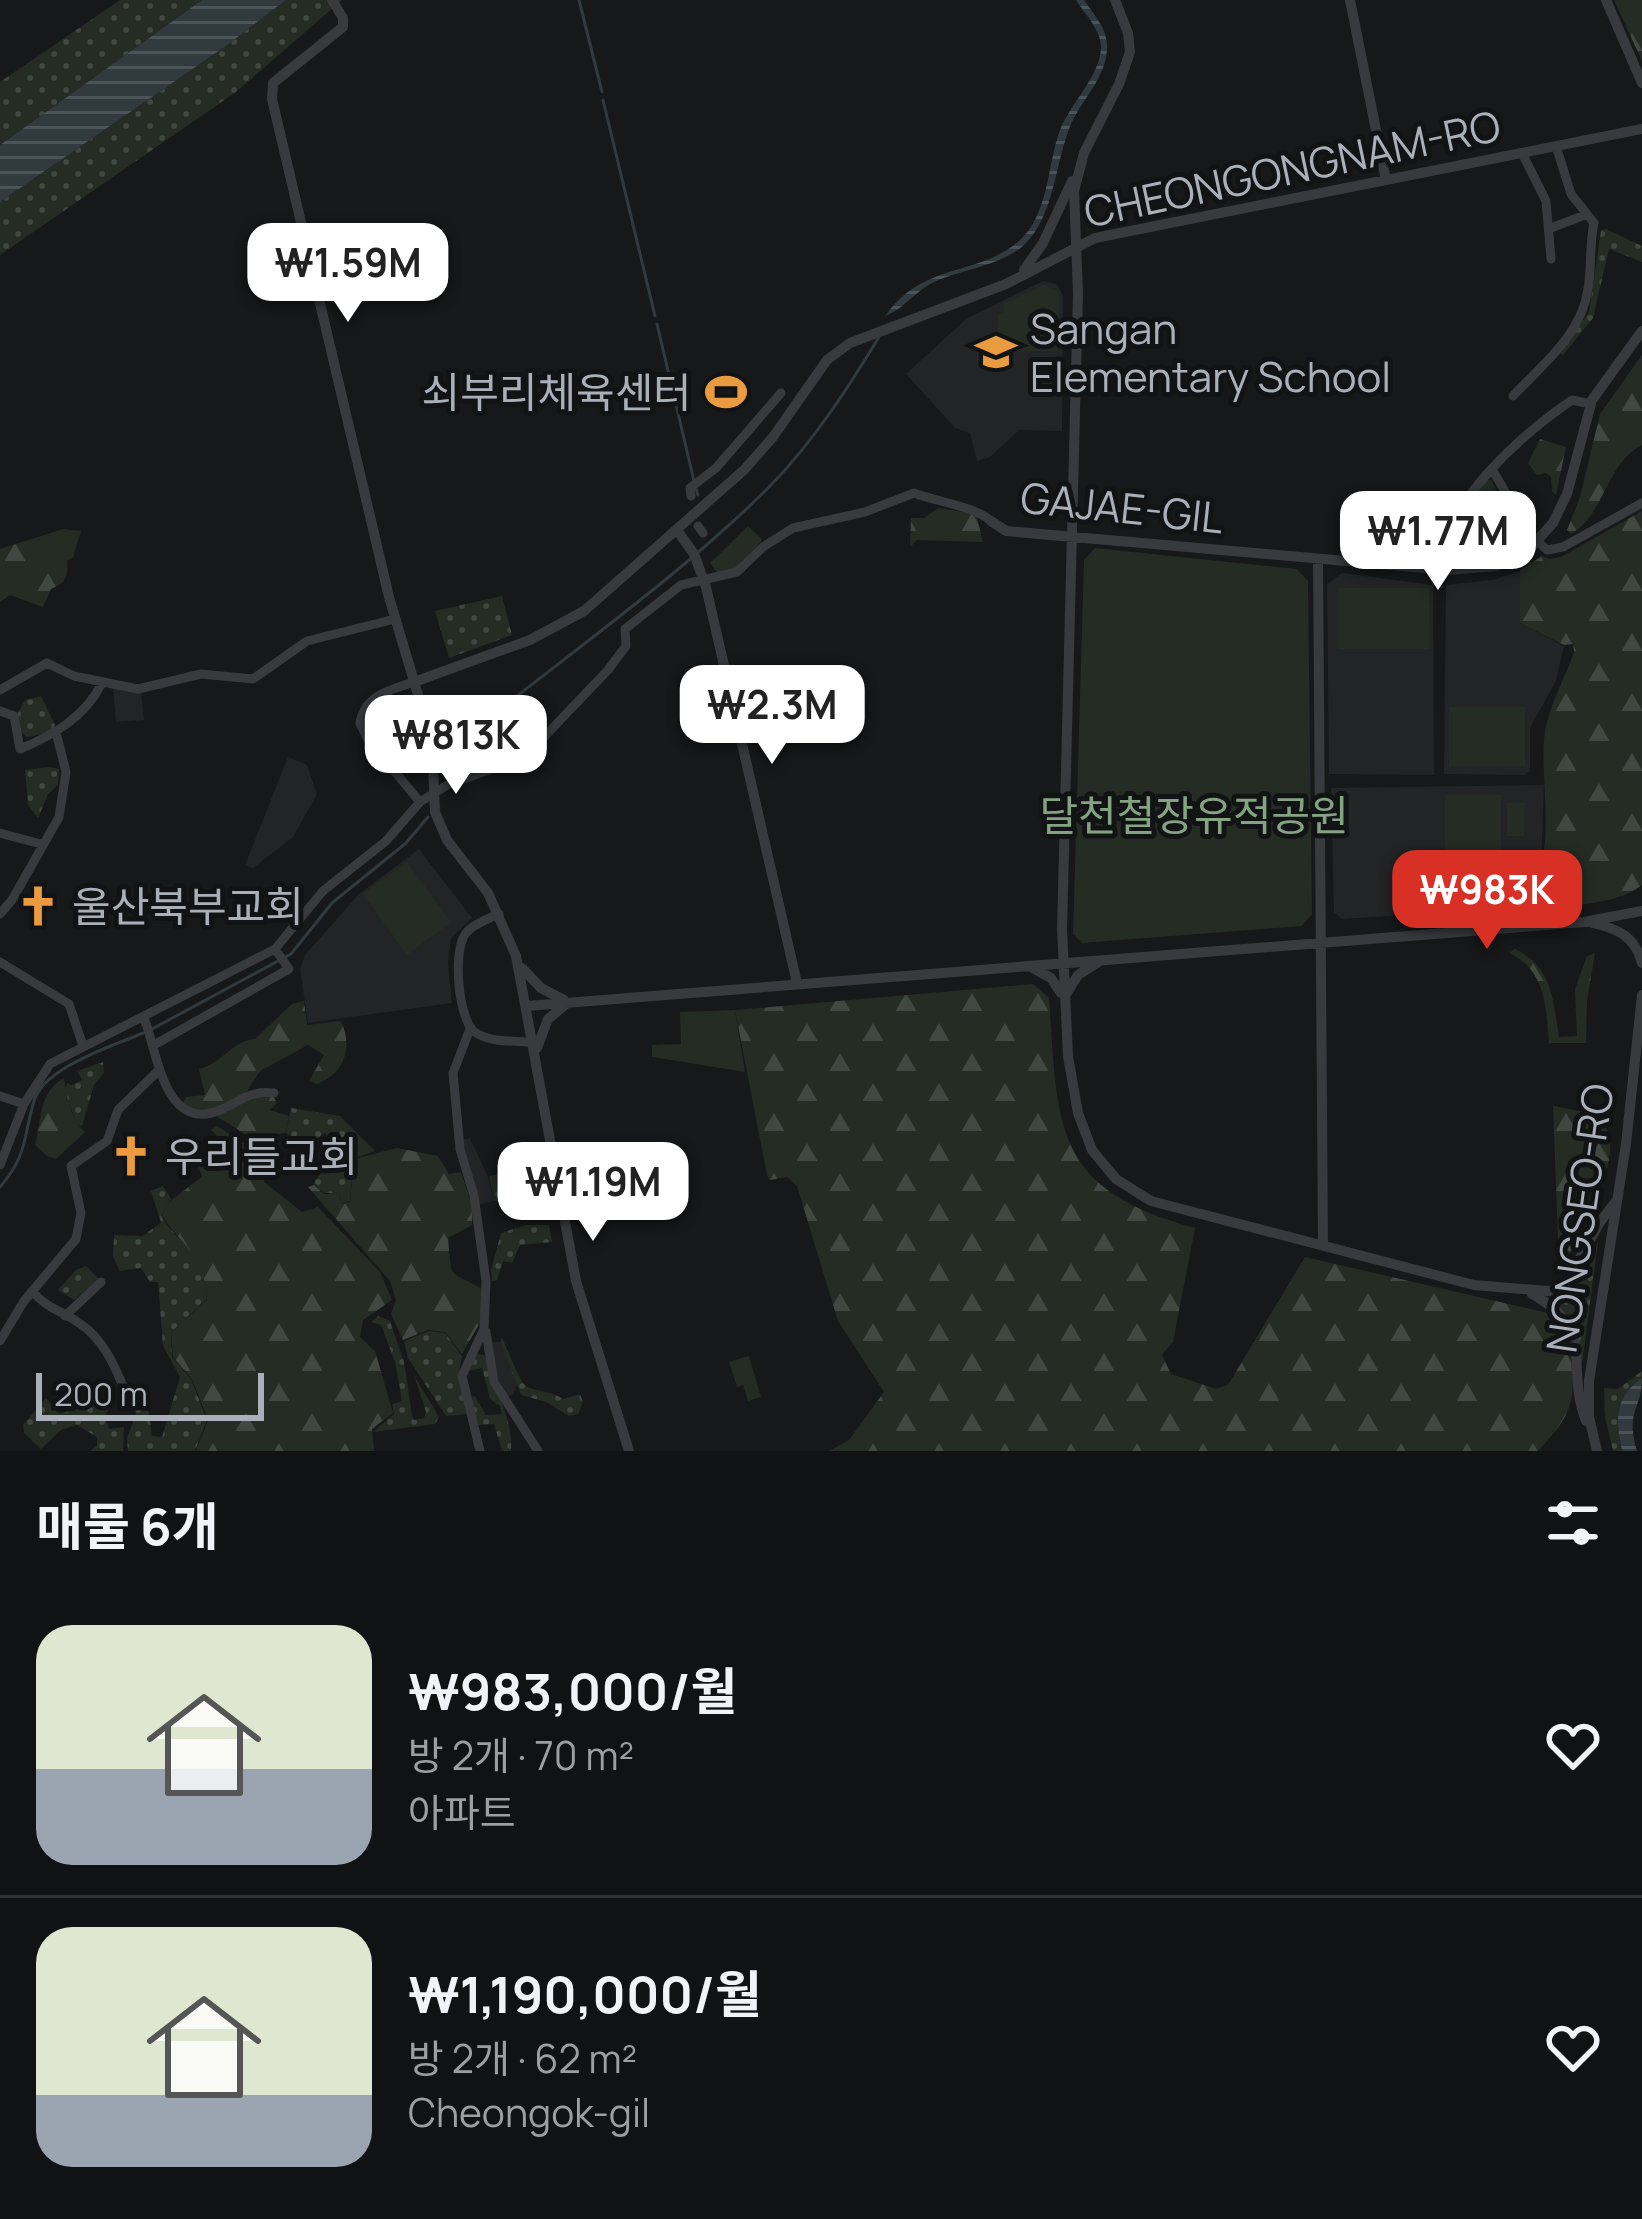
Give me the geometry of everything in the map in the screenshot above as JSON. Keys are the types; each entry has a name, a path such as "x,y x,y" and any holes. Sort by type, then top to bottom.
{"street":[{"path":"332,0 344,22 339,32 275,80 271,94 394,619 432,742 432,793 447,840 488,892 516,956 577,1281 629,1451"},
{"path":"1015,279 1039,250 1128,61 1129,33 1115,0"},
{"path":"1350,0 1387,180"},
{"path":"1606,0 1642,83"},
{"name":"CHEONGONGNAM-RO","path":"676,530 763,450 827,360 859,340 1015,279 1095,238 1642,129"},
{"path":"1513,396 1572,332 1585,307 1594,223 1566,182 1556,146"},
{"path":"1522,153 1543,191 1551,228 1551,259"},
{"path":"1079,168 1073,196 1077,246 1063,962 1070,1072 1087,1141 1106,1169 1151,1201 1474,1285 1529,1292 1562,1292 1617,1200"},
{"path":"1551,228 1585,215"},
{"path":"1537,542 1563,505 1591,404 1642,331"},
{"path":"691,496 690,488 716,468 781,393"},
{"path":"1455,516 1520,441 1570,401 1591,404"},
{"path":"1492,469 1537,542 1555,550 1642,503"},
{"name":"GAJAE-GIL","path":"276,950 323,891 386,841 420,802 432,793 524,758 608,670 626,646 626,627 701,571 736,572 763,547 800,525 865,512 914,493 977,511 1006,531 1468,571 1505,562 1537,542"},
{"path":"420,802 360,723 374,698 565,623 676,530 701,571 797,983"},
{"path":"1318,559 1322,1246"},
{"path":"0,691 46,662 69,674 138,689 201,674 253,679 307,641 394,619"},
{"path":"0,711 14,716 20,749 76,719 102,683"},
{"path":"0,914 56,825 64,761 56,732"},
{"path":"0,832 41,844"},
{"path":"527,1006 1584,922 1637,912 1642,901"},
{"path":"499,914 466,932 459,946 462,1001 470,1029 453,1066 454,1109 474,1196 494,1382 538,1451"},
{"path":"1584,922 1627,935 1642,963"},
{"path":"0,1165 24,1104 50,1064 146,1020 276,950 287,967 153,1042"},
{"path":"516,956 541,988 573,1002"},
{"path":"1065,1002 1078,975 1110,958"},
{"path":"0,962 69,1004 83,1046"},
{"path":"1018,965 1048,976 1065,1002"},
{"name":"NONGSEO-RO","path":"1597,1451 1588,1381 1617,1200 1642,995"},
{"path":"536,1058 548,1019 573,1002"},
{"path":"146,1020 159,1070 174,1099 198,1113 218,1111 254,1091 274,1093"},
{"path":"470,1029 489,1038 533,1042"},
{"path":"0,1341 77,1235 81,1210 71,1166 107,1141 118,1110 159,1070"},
{"path":"0,1096 24,1104"},
{"path":"65,1316 101,1282"},
{"path":"32,1291 96,1337 123,1386"},
{"path":"1529,1292 1563,1313 1573,1329 1576,1386 1592,1435"},
{"path":"480,1451 462,1376 486,1322"}],"shaded area":[{"path":"202,0 286,0 0,202 0,145"},
{"path":"1076,0 1084,0 1103,29 1106,59 1071,124 1048,204 1034,233 1014,252 930,284 885,316 917,286 1003,252 1029,230 1042,204 1060,130 1099,58 1098,35"},
{"name":"Sangan Elementary School","path":"1043,281 1057,284 1063,296 1062,431 1019,430 990,457 977,461 970,433 955,428 906,374 966,319"},
{"path":"1520,571 1520,623 1564,646 1556,681 1530,728 1530,771 1524,775 1444,774 1446,585 1493,580"},
{"path":"1342,573 1433,585 1434,775 1329,774 1327,584"},
{"path":"113,687 141,692 144,720 116,722"},
{"path":"288,757 307,765 317,794 293,837 253,868 245,865"},
{"path":"1544,785 1541,869 1531,892 1515,908 1342,919 1334,912 1331,788"},
{"path":"419,849 472,918 451,938 452,1003 308,1023 300,969 305,955 359,894"},
{"path":"470,1138 494,1201 479,1204 462,1140"},
{"path":"493,1342 500,1342 517,1385 513,1395 506,1397 499,1386"},
{"path":"1642,1378 1633,1418 1637,1451 1622,1451 1619,1410"}],"green space":[{"path":"120,0 202,0 0,145 0,82"},
{"path":"286,0 342,0 236,92 0,255 0,202"},
{"path":"1614,0 1642,0 1642,61"},
{"path":"1601,230 1642,246 1642,262 1609,249 1593,318 1563,355 1560,353 1589,312"},
{"path":"1044,285 1059,292 1058,351 998,351 998,314 1003,313 1004,303"},
{"path":"1642,355 1642,445 1620,464 1591,515 1571,534 1567,530 1600,414"},
{"path":"1540,439 1566,447 1556,495 1551,477 1537,475 1528,463"},
{"path":"1485,480 1491,480 1521,537 1480,557 1461,516"},
{"path":"938,508 976,514 983,542 917,540 910,547 911,518 924,518"},
{"path":"1642,511 1642,885 1598,902 1515,908 1530,892 1544,852 1544,740 1574,652 1573,644 1564,645 1520,623 1520,570 1542,556 1561,557"},
{"path":"748,526 761,542 733,571 718,574 710,563"},
{"path":"63,529 81,531 73,557 67,561 65,579 51,589 43,607 10,595 0,602 0,549"},
{"name":"달천철장유적공원","path":"1095,548 1297,569 1308,581 1312,914 1302,926 1082,943 1073,934 1084,560"},
{"path":"1338,588 1429,588 1430,649 1338,649"},
{"path":"502,596 512,635 449,658 435,611"},
{"path":"41,696 55,725 52,732 27,737 20,731 17,714 25,700"},
{"path":"1449,707 1525,707 1525,766 1449,766"},
{"path":"59,769 58,785 48,794 38,818 28,805 25,770"},
{"path":"1445,795 1501,795 1501,888 1445,888"},
{"path":"1507,803 1525,803 1524,836 1507,836"},
{"path":"407,862 451,922 407,955 363,894"},
{"path":"1515,949 1544,975 1559,1037 1577,1036 1575,989 1587,956 1595,953 1586,1043 1549,1043 1542,991 1530,969 1509,953"},
{"path":"1033,984 1049,998 1061,1118 1088,1172 1113,1194 1195,1228 1173,1342 1162,1355 1171,1374 1216,1389 1228,1385 1305,1257 1552,1314 1567,1343 1572,1395 1565,1417 1538,1451 829,1451 849,1440 884,1392 838,1321 797,1186 787,1177 770,1180 767,1175 735,1010"},
{"path":"304,1001 307,1025 341,1021 345,1031 344,1058 327,1079 317,1084 309,1081 324,1055 308,1045 260,1071 246,1093 218,1109 193,1110 183,1103 186,1097 205,1095 199,1069 255,1039 292,1004"},
{"path":"735,1010 745,1072 652,1057 652,1045 681,1044 680,1012"},
{"path":"103,1062 104,1073 94,1085 82,1126 65,1093 67,1083 82,1080 77,1071"},
{"path":"64,1078 73,1114 85,1132 56,1159 35,1145 45,1099"},
{"path":"273,1096 277,1103 270,1110 289,1116 286,1133 261,1144 213,1114 245,1098"},
{"path":"1553,1105 1597,1118 1607,1131 1610,1148 1591,1212 1559,1268"},
{"path":"291,1108 340,1116 375,1151 353,1159 350,1201 342,1203 339,1193 324,1193 314,1184 338,1151 325,1133 307,1146 286,1133"},
{"path":"217,1126 272,1162 264,1182 302,1212 318,1207 380,1272 392,1300 363,1320 360,1337 375,1351 393,1413 372,1429 374,1451 196,1451 208,1420 192,1379 173,1357 171,1332 207,1300 205,1283 197,1260 162,1215 169,1202 202,1177 198,1164 204,1154 234,1169 239,1157 211,1130"},
{"path":"397,1148 438,1156 449,1174 461,1172 472,1206 472,1225 448,1238 454,1273 482,1289 481,1321 462,1354 445,1332 428,1330 403,1340 391,1314 396,1300 390,1281 308,1187 314,1185 324,1194 339,1193 342,1204 350,1202 354,1159"},
{"path":"538,1165 545,1204 522,1204 504,1211 501,1202 494,1201 489,1176"},
{"path":"163,1186 171,1199 161,1216 197,1259 205,1281 207,1299 171,1332 172,1357 191,1379 207,1420 195,1451 128,1451 127,1438 136,1414 132,1388 140,1387 152,1436 162,1437 180,1377 163,1346 158,1282 150,1282 141,1268 120,1271 113,1257 114,1235 142,1236 161,1223 151,1191"},
{"path":"526,1225 549,1225 552,1242 520,1245 512,1263 503,1261 497,1280 492,1281 501,1233"},
{"path":"1598,1242 1582,1364 1572,1324 1555,1303 1570,1294"},
{"path":"86,1266 99,1279 74,1300 58,1290 76,1270"},
{"path":"378,1316 390,1321 404,1362 414,1420 424,1418 426,1412 414,1375 439,1417 435,1424 373,1432 394,1414 392,1404 402,1401 395,1362 381,1325 371,1322"},
{"path":"429,1331 445,1333 462,1356 458,1378 467,1414 446,1416 408,1358 404,1341"},
{"path":"502,1337 525,1385 563,1399 580,1394 583,1402 578,1414 569,1416 546,1402 521,1395"},
{"path":"477,1354 485,1355 506,1414 511,1451 502,1451 494,1424 478,1425 471,1397 475,1396 486,1415 502,1414 490,1399 482,1368 468,1371"},
{"path":"749,1356 761,1397 748,1401 743,1385 737,1387 729,1362"},
{"path":"1642,1371 1620,1410 1622,1451 1613,1451 1604,1388 1618,1389"},
{"path":"88,1393 110,1407 105,1416 109,1429 124,1427 123,1451 90,1451 97,1437 77,1425 61,1430 41,1449 24,1433 23,1425 46,1398 59,1413 74,1411"}],"waterway":[{"path":"579,0 602,92"},
{"path":"603,100 655,316"},
{"path":"657,324 694,481"},
{"path":"450,766 460,744 475,729 665,580 771,485 829,414 879,337"},
{"path":"696,489 698,495"},
{"path":"152,1029 291,954 332,903 406,843 428,817"},
{"path":"0,1187 20,1155 40,1089 81,1059 143,1033"}],"place":[{"name":"Sangan Elementary School","path":"996,352"},
{"name":"쇠부리체육센터","path":"726,392"},
{"name":"울산북부교회","path":"38,906"},
{"name":"우리들교회","path":"131,1156"}]}
